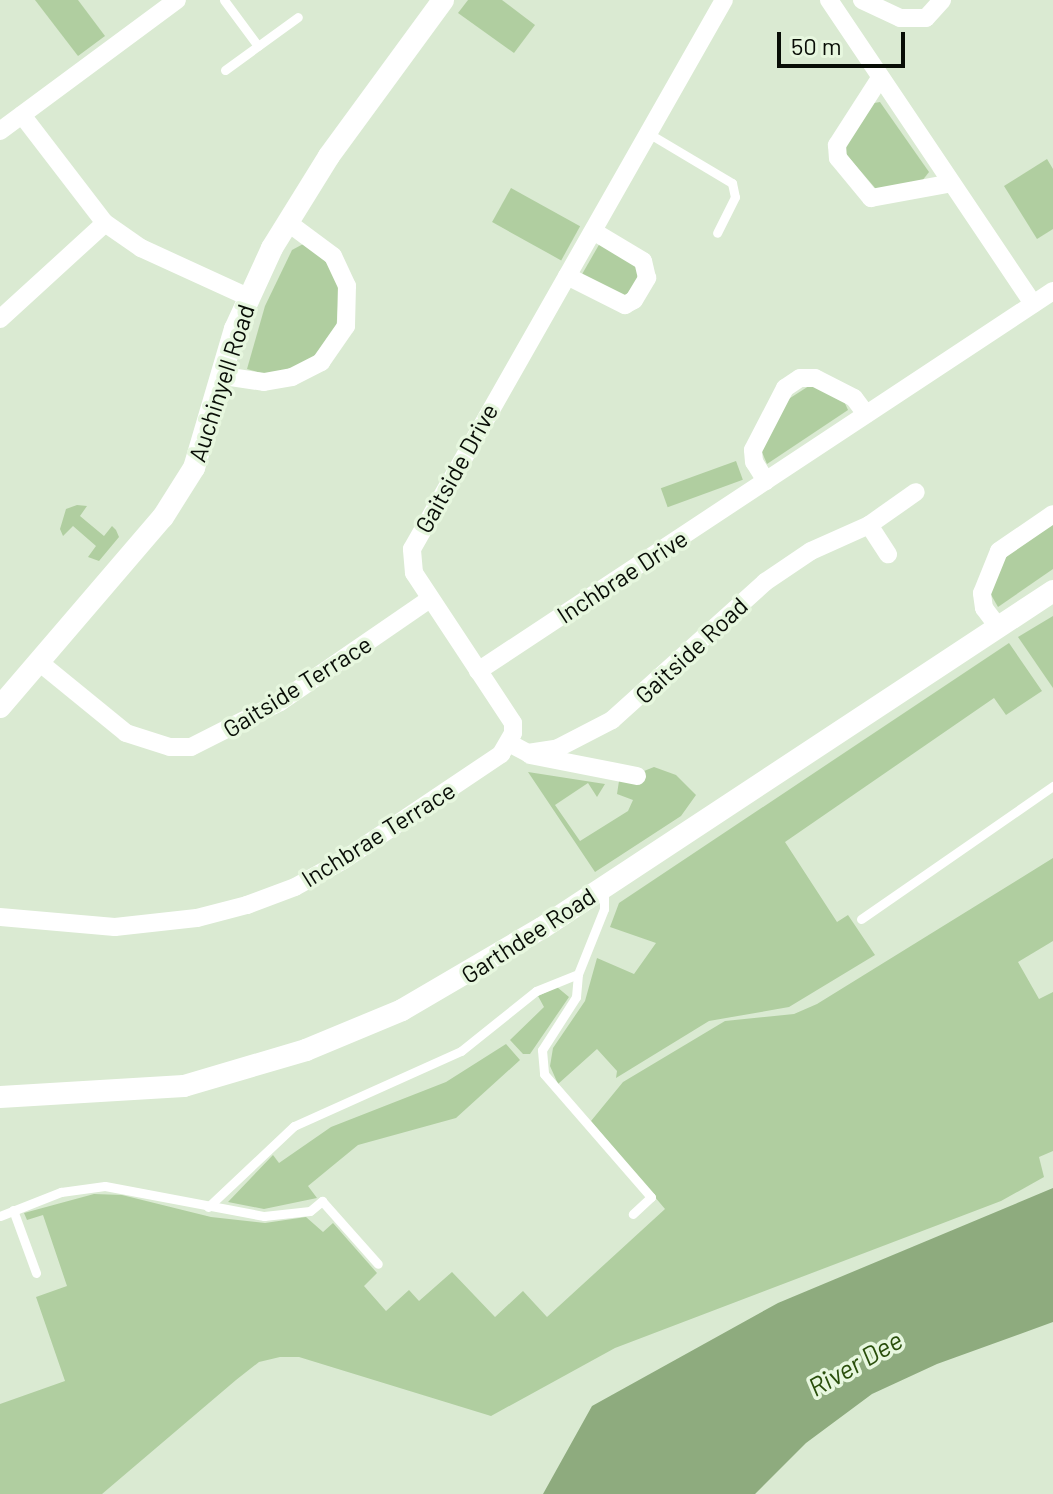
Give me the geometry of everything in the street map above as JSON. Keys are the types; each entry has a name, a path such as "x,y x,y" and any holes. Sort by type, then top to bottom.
{"street":[{"path":"0,131 177,0"},
{"name":"Auchinyell Road","path":"0,707 163,517 194,468 248,297 287,222 443,0"},
{"name":"Gaitside Drive","path":"509,743 513,723 430,599 411,561 417,535 724,0"},
{"path":"829,0 1033,304"},
{"path":"862,0 900,18 926,18 942,0"},
{"path":"880,78 837,145 838,158 871,198 952,183"},
{"path":"22,115 105,223 141,248 248,297"},
{"path":"224,376 264,382 292,377 321,362 346,326 347,286 333,256 287,222"},
{"path":"0,319 105,223"},
{"path":"567,276 625,305 634,300 647,278 643,261 593,231"},
{"name":"Inchbrae Drive","path":"478,671 1053,291"},
{"path":"766,481 753,450 792,383 815,378 854,398 866,414"},
{"name":"Gaitside Road","path":"528,753 558,748 612,720 765,582 811,551 869,525 916,492"},
{"path":"999,628 984,608 982,593 999,551 1053,514"},
{"path":"869,525 888,554"},
{"name":"Garthdee Road","path":"0,1097 184,1086 306,1050 430,997 1053,591"},
{"name":"Gaitside Terrace","path":"39,662 126,733 170,747 191,747 280,702 430,599"},
{"path":"509,743 539,760 637,776"},
{"name":"Inchbrae Terrace","path":"0,917 115,927 197,918 247,905 295,887 342,861 501,754 509,743"}],"lane":[{"path":"224,0 258,46"},
{"path":"225,70 298,17"},
{"path":"648,133 732,183 735,197 717,233"},
{"path":"861,919 1053,786"},
{"path":"604,886 604,909 578,974 576,997 542,1050 544,1074 651,1197 633,1214"},
{"path":"208,1207 294,1126 461,1051 536,991 578,974"},
{"path":"0,1216 61,1192 105,1186 264,1216 310,1211 322,1201 378,1264"},
{"path":"13,1210 36,1273"}],"shaded area":[{"path":"35,0 78,0 105,36 78,56"},
{"path":"468,0 502,0 535,25 514,53 458,13"},
{"path":"880,102 929,172 922,181 876,189 845,153 846,143 869,104"},
{"path":"1047,159 1053,169 1053,229 1037,239 1004,186"},
{"path":"511,188 580,226 561,260 492,222"},
{"path":"305,243 324,255 340,281 336,332 320,353 293,369 265,374 247,369 265,306 292,250"},
{"path":"600,243 636,266 639,277 626,296 581,276"},
{"path":"812,384 843,399 848,410 767,464 761,450 787,400"},
{"path":"736,461 743,480 668,507 661,488"},
{"path":"77,505 87,506 80,516 104,536 112,526 119,537 99,561 88,557 96,546 73,526 63,536 60,529 66,509"},
{"path":"1053,523 1053,569 998,607 990,593 1004,553"},
{"path":"1053,616 1053,688 1018,637"},
{"path":"1009,643 1042,691 1006,715 994,698 785,842 837,922 848,915 875,955 789,1007 709,1021 616,1078 617,1071 597,1049 558,1084 550,1066 553,1048 585,1001 597,958 634,974 656,943 610,927 619,903"},
{"path":"654,767 676,775 696,795 681,816 595,872 528,772 605,784 597,797 588,783 555,805 580,841 628,811 633,800 617,794 619,781"},
{"path":"1053,858 1053,941 1018,962 1039,999 1053,992 1053,1151 1039,1157 1044,1177 1001,1201 615,1348 491,1416 299,1357 280,1357 259,1362 102,1494 0,1494 0,1404 65,1381 36,1297 67,1286 43,1215 27,1220 24,1213 94,1194 122,1195 211,1217 265,1223 306,1217 323,1232 333,1223 377,1273 364,1286 386,1311 409,1290 419,1301 452,1272 495,1317 523,1291 547,1317 665,1209 591,1121 623,1082 725,1021 794,1014 817,1004"},
{"path":"557,987 569,997 530,1054 523,1054 510,1040 544,1007 538,996"},
{"path":"506,1044 520,1060 456,1118 358,1145 308,1186 317,1198 264,1209 228,1202 273,1155 279,1163 331,1127 446,1082"}],"water":[{"name":"River Dee","path":"1053,1188 1053,1322 937,1364 872,1394 806,1443 755,1494 543,1494 592,1406 778,1303"}]}
